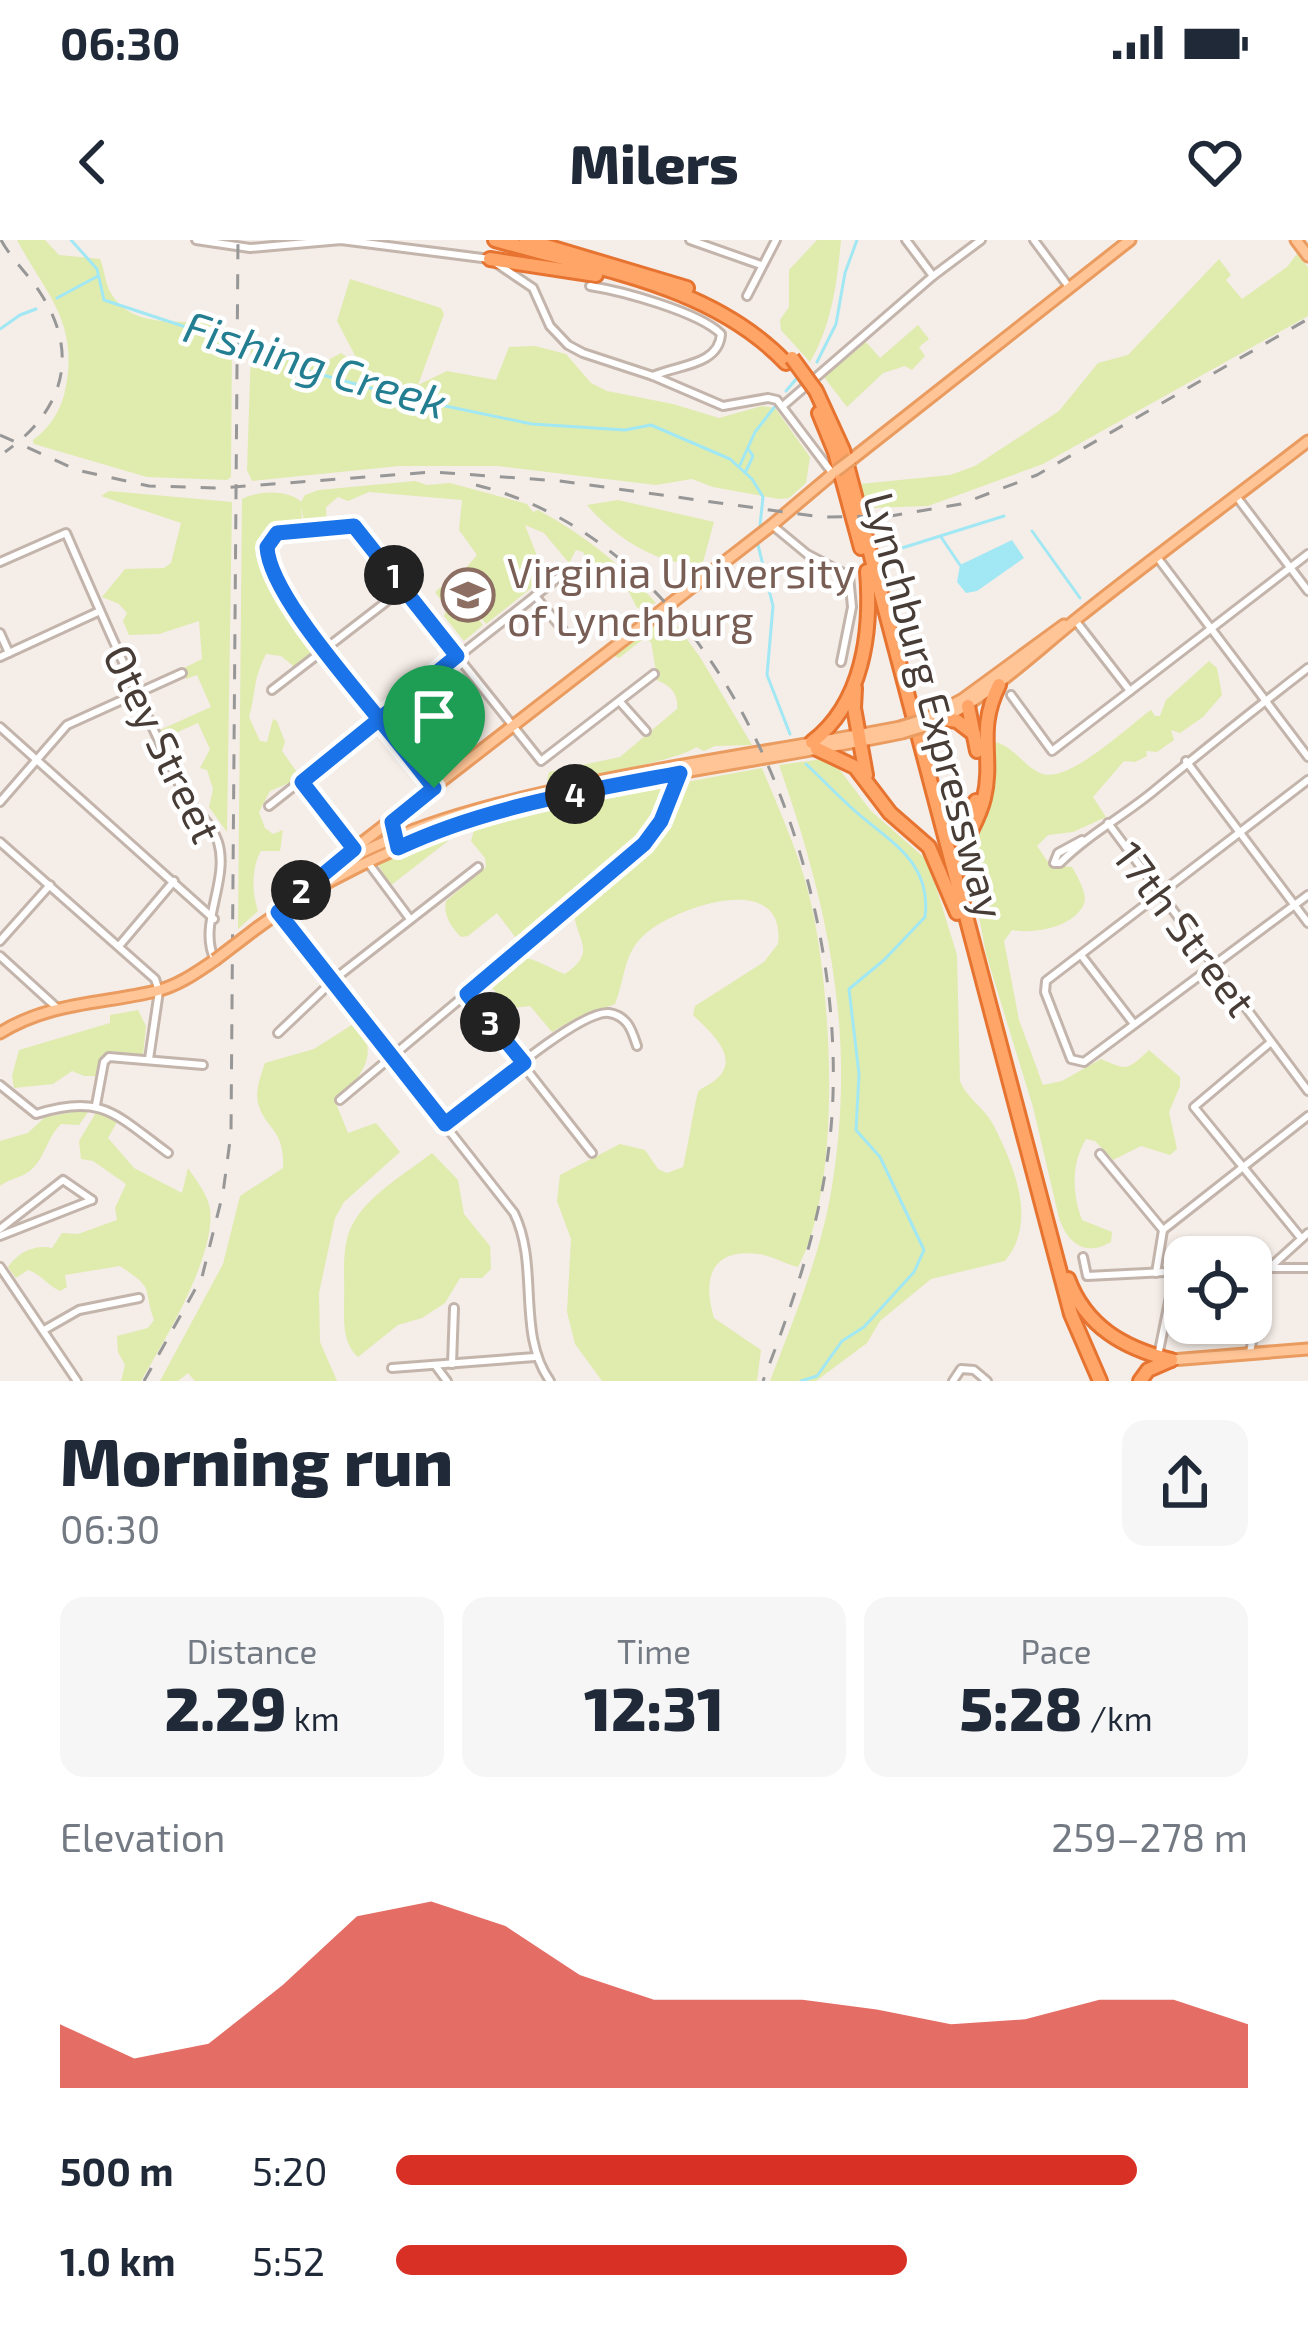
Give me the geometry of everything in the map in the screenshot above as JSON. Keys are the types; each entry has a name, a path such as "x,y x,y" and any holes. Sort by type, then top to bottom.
{"highway":[{"name":"Lynchburg Expressway","path":"495,240 693,297 725,313 789,360"},
{"name":"Lynchburg Expressway","path":"526,240 700,292 752,321 813,393 843,450 1046,1222 1095,1381"},
{"path":"490,259 625,277"},
{"name":"Lynchburg Expressway","path":"813,393 835,452 1065,1324 1095,1381"},
{"path":"867,571 870,616 856,675 838,719 814,746 847,760 890,813 928,847 957,913"},
{"path":"856,675 854,708 868,783"},
{"path":"929,778 948,809 959,814 969,811 978,797 980,736 999,685"},
{"path":"957,884 962,846 984,797 980,736 966,702"},
{"path":"944,718 980,736"},
{"path":"1046,1222 1073,1292 1086,1312 1124,1344 1164,1358"},
{"path":"1140,1381 1164,1358"}],"main road":[{"path":"339,865 1130,240"},
{"path":"1296,240 1308,256"},
{"path":"927,722 999,685 1075,620 1308,441"},
{"path":"0,1033 56,1007 159,991 187,979 339,865 515,800 860,738 944,718 1046,637 1075,620"},
{"path":"392,822 396,842"},
{"path":"279,911 396,842"},
{"path":"1164,1358 1308,1349"}],"street":[{"path":"196,240 250,248 341,240 490,259 533,288 550,326 568,345 722,406 768,398 784,405 834,472"},
{"path":"690,240 761,266"},
{"path":"748,296 776,240"},
{"path":"906,240 933,276"},
{"path":"784,405 981,240"},
{"path":"1034,240 1070,287"},
{"path":"590,286 680,313 721,334 718,349 706,357 653,376"},
{"path":"1237,496 1308,591"},
{"path":"434,788 324,650 273,575 269,541 277,533 354,526 535,754 545,760 653,674"},
{"path":"769,527 849,576 852,607 841,662"},
{"name":"Otey Street","path":"0,562 66,533 184,796 215,834 220,850 208,937 215,960"},
{"path":"1011,695 1052,751 1308,554"},
{"path":"1157,557 1308,757"},
{"path":"269,806 560,577"},
{"path":"272,690 404,588"},
{"path":"534,596 563,630"},
{"path":"0,657 100,611"},
{"path":"1075,620 1130,692"},
{"path":"0,633 9,653"},
{"path":"1082,840 1060,863 1054,863 1058,853 1157,789 1186,761 1308,668"},
{"path":"0,802 67,725 182,673"},
{"path":"621,703 646,731"},
{"path":"0,727 214,919"},
{"path":"1186,761 1308,923"},
{"path":"340,1100 644,844 661,821 682,768"},
{"path":"1308,780 1046,981 1045,992 1071,1059 1084,1062 1308,895"},
{"path":"302,782 354,849"},
{"name":"17th Street","path":"1108,823 1308,1091"},
{"path":"0,842 155,979 159,991 149,1058"},
{"path":"367,863 410,919"},
{"path":"278,1033 478,867"},
{"path":"119,946 174,881"},
{"path":"0,941 50,885"},
{"path":"279,911 514,1213 523,1234 536,1357 550,1381"},
{"path":"1081,954 1134,1024"},
{"path":"0,956 56,1007"},
{"path":"467,994 592,1153"},
{"path":"445,1124 568,1029 603,1012 623,1018 637,1046"},
{"path":"1271,1042 1194,1107 1305,1235 1272,1264"},
{"path":"96,1105 104,1062 110,1057 203,1065"},
{"path":"0,1085 36,1114 76,1104 96,1105 168,1153"},
{"path":"1156,1273 1163,1230 1308,1116"},
{"path":"1100,1154 1163,1230"},
{"path":"63,1180 92,1200 0,1232 63,1180"},
{"path":"1083,1257 1088,1276 1164,1273"},
{"path":"1272,1267 1308,1268"},
{"path":"0,1268 77,1381"},
{"path":"44,1330 79,1310 139,1298"},
{"path":"452,1364 454,1308"},
{"path":"1164,1358 1166,1344"},
{"path":"1250,1355 1252,1344"},
{"path":"392,1368 536,1357"},
{"path":"436,1365 447,1381"},
{"path":"953,1381 961,1369 987,1381"}],"green space":[{"path":"17,240 45,240 59,255 100,259 112,295 136,315 228,328 232,336 231,477 147,477 34,444 62,402 69,363 57,309"},
{"path":"817,240 841,240 828,318 810,362 781,330 780,320 789,307 789,270"},
{"path":"1297,254 1308,267 1308,316 1043,464 928,506 868,508 860,484 950,475 975,466 1059,411 1098,363 1128,355 1219,259 1231,275 1226,280 1242,299 1287,267"},
{"path":"350,279 441,308 444,314 418,385 447,371 496,380 509,347 535,346 566,354 591,383 607,391 719,418 762,406 775,408 810,457 806,483 789,498 779,499 692,479 656,485 498,466 399,466 252,481 247,470 251,349 260,342 303,368 341,353 361,367 337,321"},
{"path":"918,325 929,339 919,347 925,356 912,370 905,366 883,373 847,407 824,377 866,342 880,358"},
{"path":"415,481 450,483 527,504 601,551 656,603 637,608 628,590 583,552 576,550 569,563 544,533 525,525 545,577 486,624 473,608 473,600 466,599 459,588 465,569 477,555 459,530 462,500 369,492 348,501 338,497 326,507 327,526 305,525 301,507 298,524 264,531 260,557 264,567 303,634 318,648 296,668 281,656 266,654 259,671 249,717 260,741 267,742 273,719 277,721 285,742 282,751 301,778 270,791 259,812 273,834 283,830 280,851 261,851 254,881 258,911 238,929 242,499 272,493 301,502 305,495 319,490"},
{"path":"109,491 232,502 227,832 209,807 213,789 207,770 200,768 210,749 198,723 164,738 160,730 211,707 197,675 186,679 184,668 202,659 199,621 159,634 129,635 123,621 127,613 102,597 125,569 164,568 171,563 181,523 101,496"},
{"path":"618,500 714,522 703,562 656,556 610,528 587,505"},
{"path":"463,568 457,588 439,591 457,590 464,608 471,609 483,625 464,641 444,616 447,608 435,592"},
{"path":"668,614 700,657 752,745 704,751 696,747 624,769 547,781 549,772 620,757 677,709 672,690 652,679 656,671 651,642 643,639 619,658 613,655"},
{"path":"1209,661 1217,668 1222,695 1203,717 1180,733 1171,730 1174,740 1157,752 1146,751 1147,756 1135,762 1124,761 1093,797 1106,817 1073,832 1048,835 1037,846 1050,865 1072,867 1085,895 1079,912 1052,928 1012,930 1004,941 1019,1020 1043,1085 1062,1081 1101,1059 1122,1067 1131,1065 1149,1050 1180,1077 1169,1112 1177,1149 1170,1155 1141,1146 1113,1160 1095,1141 1086,1139 1076,1168 1079,1210 1082,1220 1112,1232 1111,1242 1086,1248 1067,1235 1059,1218 1033,1107 986,954 975,895 977,843 993,789 994,742 1040,773 1066,771 1151,710 1160,716 1166,700"},
{"path":"823,759 836,765 871,811 928,861 957,955 960,1081 990,1120 1009,1158 1019,1194 1020,1229 1005,1261 931,1279 880,1321 867,1343 816,1381 770,1381 819,1245 838,1141 840,1031 834,978 812,872 779,765"},
{"path":"762,768 806,882 824,984 827,1138 812,1231 798,1267 743,1253 721,1261 710,1279 714,1318 761,1350 757,1381 602,1381 575,1344 567,1312 571,1239 557,1201 560,1175 620,1144 645,1150 658,1169 667,1173 683,1167 698,1092 726,1064 721,1046 693,1015 695,1006 764,962 778,944 776,921 765,907 747,900 726,900 679,914 637,942 615,1004 552,1032 530,1006 513,1008 491,987 522,958 565,974 580,960 583,947 574,915 651,846 686,782"},
{"path":"667,784 634,844 523,940 519,942 497,913 468,936 461,937 451,925 446,901 486,867 485,858 471,841 474,830 560,806 586,810 611,794"},
{"path":"453,837 390,886 378,864"},
{"path":"138,1010 146,1026 143,1055 111,1051 101,1060 97,1076 72,1071 53,1084 14,1088 19,1050 110,1023 110,1015"},
{"path":"358,1021 367,1056 337,1106 348,1133 376,1123 400,1152 344,1202 335,1218 319,1293 320,1342 337,1381 195,1381 188,1373 178,1381 160,1381 223,1264 240,1196 283,1168 278,1137 258,1103 265,1063 314,1049"},
{"path":"90,1109 79,1125 61,1124 30,1171 0,1186 0,1141 28,1133 45,1117"},
{"path":"97,1111 117,1122 108,1138 134,1168 182,1193 188,1168 210,1209 210,1228 197,1274 141,1381 121,1381 125,1365 117,1336 148,1328 154,1320 139,1280 120,1266 65,1275 67,1287 60,1291 28,1270 16,1278 8,1267 28,1250 52,1248 62,1233 78,1234 117,1220 115,1208 126,1184 93,1161 81,1159 79,1141"},
{"path":"432,1153 458,1180 464,1214 490,1246 491,1269 482,1278 460,1278 445,1303 422,1318 398,1325 358,1357 349,1346 344,1326 344,1263 352,1225 370,1201"}],"water":[{"path":"1012,540 1024,558 977,591 966,593 957,582 960,565"}],"waterway":[{"name":"Fishing Creek","path":"71,240 97,269 104,300 231,342 279,351 308,371 532,424 625,430 651,425 730,459 763,497 758,545 773,606 767,675 790,734"},
{"path":"817,362 836,324 845,273 857,240"},
{"path":"57,298 98,276"},
{"path":"0,329 36,309"},
{"path":"786,391 797,378"},
{"path":"740,465 755,432 776,405"},
{"path":"745,473 753,456 749,450"},
{"path":"902,548 1004,516"},
{"path":"1032,531 1080,598"},
{"path":"941,537 960,565"},
{"name":"Fishing Creek","path":"801,1381 817,1376 842,1341 864,1327 914,1272 924,1250 880,1157 856,1130 859,1074 849,989 925,917 922,882 906,855 806,764"}],"railway":[{"path":"1,240 53,317 62,361 52,401 25,436 5,452"},
{"path":"144,1381 202,1277 223,1193 231,1133 238,240"},
{"path":"0,435 77,470 149,486 219,488 433,472 560,481 821,517 891,516 961,504 1037,475 1308,319"},
{"path":"476,485 565,521 642,579 706,654 757,742 795,837 820,937 832,1035 831,1128 806,1257 763,1381"}],"place":[{"name":"Virginia University of Lynchburg","path":"468,595"}],"route":[{"path":"434,788 392,822 398,848 509,810 680,773 661,821 644,844 467,994 524,1063 445,1124 278,912 354,849 302,782 379,719 457,656 354,526 277,533 267,547 273,575 324,650 379,719 407,752 434,788"}]}
